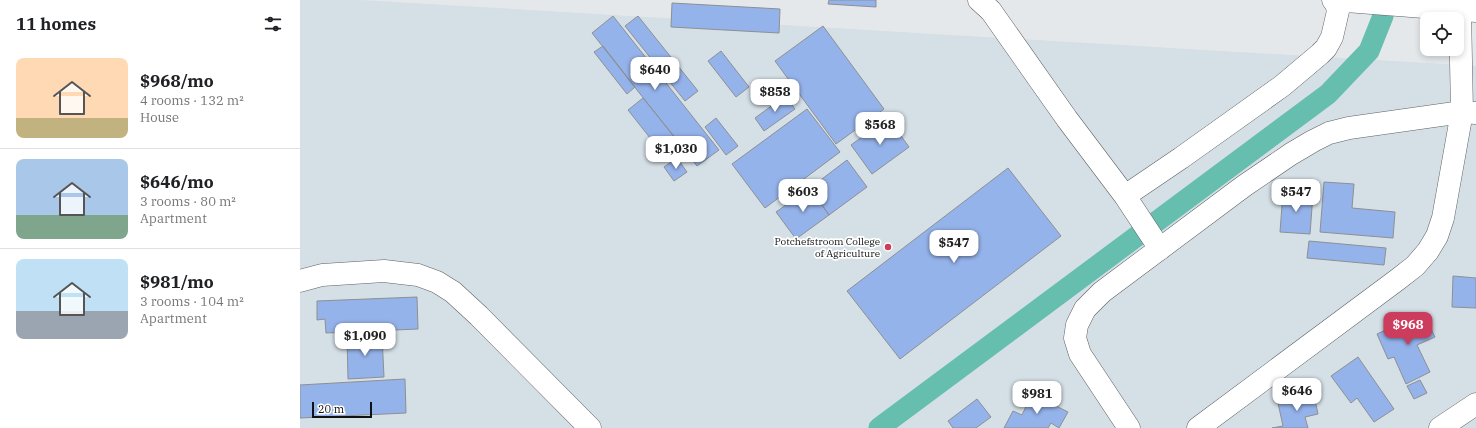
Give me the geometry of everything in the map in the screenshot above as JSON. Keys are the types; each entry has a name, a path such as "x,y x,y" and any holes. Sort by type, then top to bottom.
{"street":[{"path":"979,0 991,11 1067,119 1125,196 1151,236"},
{"path":"1125,196 1182,158 1276,90 1320,54 1326,48 1332,37 1338,11 1334,0 1468,10 1469,113 1443,218 1437,236 1428,251 1415,266 1198,428"},
{"path":"1129,428 1080,354 1075,338 1077,324 1085,309 1102,292 1151,236 1244,186 1291,154 1324,136 1349,128 1469,113"},
{"path":"300,281 322,275 384,271 418,275 437,282 452,292 479,316 590,428"},
{"path":"1440,428 1476,404"}],"shaded area":[{"name":"Potchefstroom College of Agriculture","path":"300,0 360,0 1476,66 1476,428 300,428"}],"building":[{"path":"829,0 876,0 876,7 828,4"},
{"path":"672,3 780,9 779,33 671,27"},
{"path":"613,16 719,150 697,166 592,33"},
{"path":"638,16 698,91 685,101 625,26"},
{"path":"823,26 884,109 836,144 775,61"},
{"path":"603,46 635,87 627,94 594,52"},
{"path":"721,51 749,87 736,97 708,61"},
{"path":"785,96 795,109 764,131 755,118"},
{"path":"643,98 682,146 666,158 628,110"},
{"path":"807,109 840,152 765,208 732,164"},
{"path":"716,118 738,146 726,155 705,127"},
{"path":"888,118 909,147 872,174 851,145"},
{"path":"677,158 687,172 674,181 664,167"},
{"path":"847,160 867,187 829,215 810,188"},
{"path":"1008,168 1061,236 900,359 847,291"},
{"path":"1324,182 1354,184 1352,208 1395,212 1393,238 1320,232"},
{"path":"810,188 829,215 796,239 776,212"},
{"path":"1283,192 1313,194 1310,234 1280,232"},
{"path":"1309,241 1386,248 1384,265 1307,258"},
{"path":"1453,276 1476,278 1476,308 1452,307"},
{"path":"417,297 418,329 326,333 325,319 317,320 317,301"},
{"path":"1423,313 1435,337 1417,345 1430,372 1406,384 1394,357 1388,359 1377,334"},
{"path":"382,336 384,377 348,379 347,337"},
{"path":"1358,357 1394,409 1374,422 1357,398 1351,403 1331,376"},
{"path":"405,379 406,413 300,418 300,385"},
{"path":"1420,380 1427,393 1414,399 1407,386"},
{"path":"1032,394 1068,412 1059,428 1051,423 1048,428 1004,428 1013,411 1022,415"},
{"path":"1314,395 1318,414 1305,417 1308,428 1272,428 1283,426 1278,403"},
{"path":"977,399 991,417 976,428 953,428 948,421"}],"waterway":[{"path":"879,428 1328,94 1369,51 1383,16"}],"place":[{"name":"Potchefstroom College of Agriculture","path":"888,247"}]}
